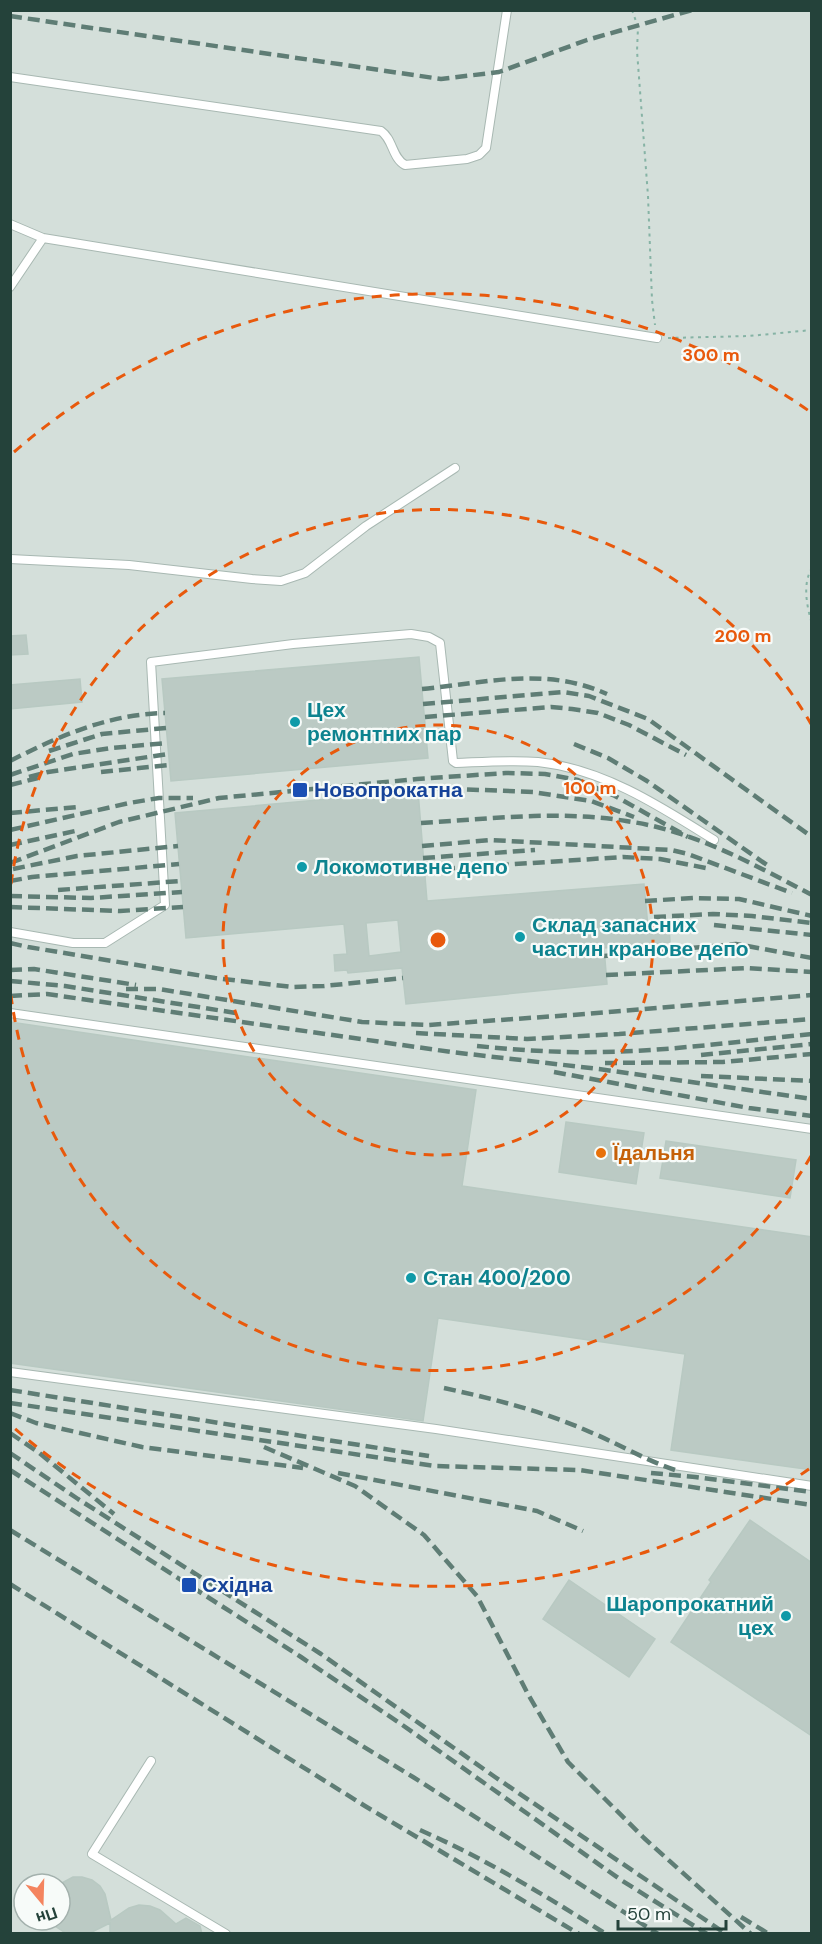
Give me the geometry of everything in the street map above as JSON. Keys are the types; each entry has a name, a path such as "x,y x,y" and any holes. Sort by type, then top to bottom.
{"lane":[{"path":"10,76 381,130 387,134 399,162 405,165 467,159 479,155 486,148 507,10"},
{"path":"10,224 43,238 657,338"},
{"path":"10,287 43,238"},
{"path":"10,559 129,565 281,581 304,573 366,525 455,468"},
{"path":"10,932 74,943 105,943 165,905 151,662 293,644 411,634 429,637 440,644 453,761 456,763 540,762 581,772 627,788 714,840"},
{"path":"10,1013 812,1129"},
{"path":"10,1372 436,1429 812,1486"},
{"path":"151,1761 92,1854 226,1934"}],"path":[{"path":"632,10 638,27 637,51 648,196 652,300 657,338 749,336 812,330"},
{"path":"812,567 809,572 806,601 812,624"}],"shaded area":[{"path":"11,11 811,11 811,1933 11,1934"}],"building":[{"path":"26,635 28,654 10,655 10,636"},
{"name":"Цех ремонтних пар","path":"419,657 428,758 171,781 162,679"},
{"path":"80,679 82,702 10,709 10,685"},
{"path":"418,791 427,901 644,884 648,927 669,925 670,942 604,948 607,984 406,1004 402,968 348,973 347,970 335,971 334,955 347,954 344,924 186,938 175,813","holes":["398,920 401,952 369,956 366,923"]},
{"name":"Стан 400/200","path":"10,1022 476,1090 462,1186 812,1237 812,1470 671,1450 685,1354 438,1318 423,1421 10,1363"},
{"name":"Їдальня","path":"566,1122 644,1133 636,1184 559,1172"},
{"path":"666,1141 796,1160 790,1198 660,1178"},
{"path":"750,1520 812,1563 812,1736 671,1642 711,1582 709,1580"},
{"path":"569,1580 655,1639 629,1677 543,1619"},
{"path":"72,1878 92,1880 100,1886 105,1894 111,1920 129,1908 139,1905 150,1906 160,1910 176,1924 186,1918 200,1926 202,1934 110,1934 110,1923 88,1934 67,1934 64,1932 72,1932"}],"railway":[{"path":"10,16 441,79 499,72 587,40 692,10"},
{"path":"422,689 515,679 538,679 561,681 607,694"},
{"path":"423,704 563,692 589,696 648,719 812,837"},
{"path":"425,717 551,707 572,709 598,713 629,725 686,755"},
{"path":"10,761 66,735 104,722 144,714 165,713"},
{"path":"49,751 102,734 166,728"},
{"path":"10,775 73,754 167,743"},
{"path":"574,744 608,758 647,781 767,865"},
{"path":"29,777 48,772 168,754"},
{"path":"101,772 169,765"},
{"path":"10,863 119,822 219,798 506,773 545,774 578,780 615,796 688,837"},
{"path":"10,785 38,778"},
{"path":"431,788 533,792 591,801 634,817"},
{"path":"10,830 129,803 159,798 193,798"},
{"path":"10,813 78,807"},
{"path":"421,823 575,816 651,825 722,850 812,895"},
{"path":"10,845 80,830"},
{"path":"422,846 491,840 671,850 688,854 792,893"},
{"path":"13,869 77,856 178,846"},
{"path":"423,858 535,850"},
{"path":"425,870 623,857 660,859 711,869"},
{"path":"10,881 179,864"},
{"path":"58,890 181,881"},
{"path":"10,896 91,898 182,892"},
{"path":"645,901 693,898 739,899 812,916"},
{"path":"10,907 120,911 183,907"},
{"path":"654,917 713,914 812,923"},
{"path":"714,925 812,935"},
{"path":"10,943 215,978 292,987 403,978"},
{"path":"604,956 736,944 812,958"},
{"path":"606,975 747,968 812,972"},
{"path":"10,970 34,969 136,985"},
{"path":"10,981 65,986 236,1013"},
{"path":"126,989 159,989 362,1022 428,1025 812,995"},
{"path":"10,996 47,994 451,1052 599,1069 812,1099"},
{"path":"416,1033 527,1039 812,1019"},
{"path":"477,1046 554,1052 627,1051 680,1048 812,1034"},
{"path":"701,1055 812,1044"},
{"path":"605,1063 723,1062 812,1054"},
{"path":"554,1072 749,1108 812,1116"},
{"path":"701,1076 812,1081"},
{"path":"444,1388 500,1401 554,1418 675,1470"},
{"path":"10,1390 429,1456"},
{"path":"10,1403 435,1466 579,1470 812,1505"},
{"path":"10,1413 36,1423 142,1447 303,1468"},
{"path":"10,1433 38,1452 114,1514"},
{"path":"264,1447 355,1486 424,1535 477,1596 529,1696 568,1762 644,1838 751,1934"},
{"path":"10,1453 321,1654 495,1777 726,1934"},
{"path":"10,1470 301,1657 401,1724 621,1880 707,1934"},
{"path":"338,1473 537,1511 583,1531"},
{"path":"651,1473 812,1492"},
{"path":"10,1530 413,1777 658,1934"},
{"path":"10,1584 365,1806 579,1934"},
{"path":"420,1830 492,1866 606,1934"},
{"path":"741,1917 769,1934"}],"place":[{"name":"Цех ремонтних пар","path":"295,722"},
{"name":"Новопрокатна","path":"300,790"},
{"name":"Локомотивне депо","path":"302,867"},
{"name":"Склад запасних частин кранове депо","path":"520,937"},
{"name":"Їдальня","path":"601,1153"},
{"name":"Стан 400/200","path":"411,1278"},
{"name":"Східна","path":"189,1585"},
{"name":"Шаропрокатний цех","path":"786,1616"}]}
